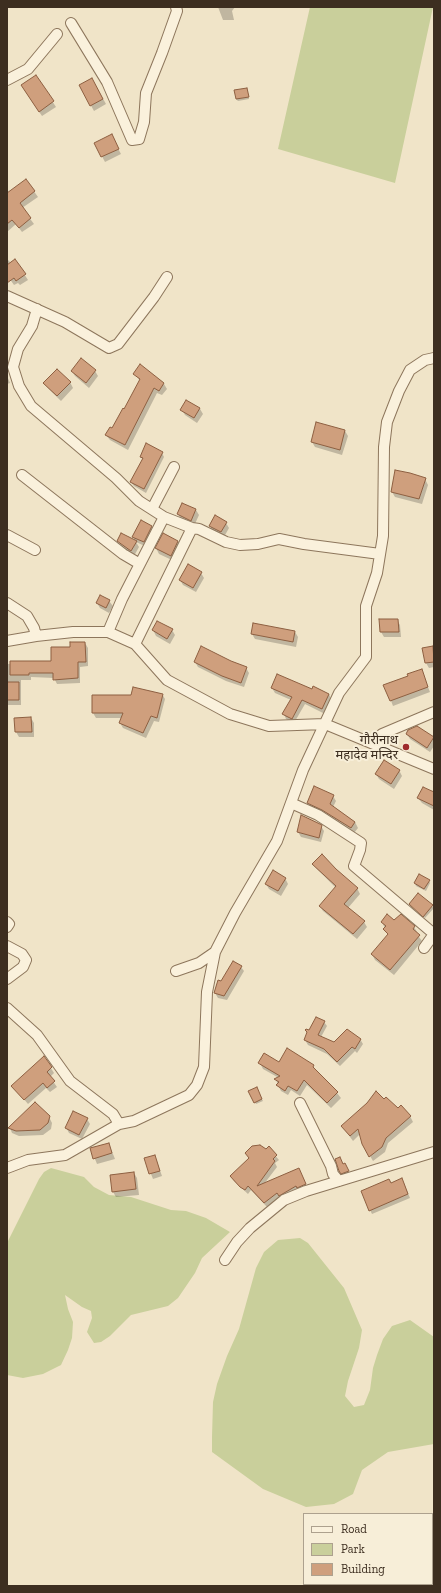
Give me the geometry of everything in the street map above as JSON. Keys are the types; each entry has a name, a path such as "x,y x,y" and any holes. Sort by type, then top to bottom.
{"street":[{"path":"71,23 107,82 132,140 140,139 144,122 146,93 177,11 176,7"},
{"path":"7,80 28,69 57,34"},
{"path":"7,296 64,322 109,348 118,344 154,297 167,277"},
{"path":"38,309 32,326 18,350 13,366 19,386 31,406 116,478 139,500 164,517 192,528 199,528 226,542 240,545 258,544 279,539 304,544 380,554"},
{"path":"7,1168 28,1160 65,1155 119,1124 134,1121 189,1095 198,1085 204,1067 207,992 215,952 235,913 277,841 303,770 339,693 366,657 366,606 377,573 383,536 384,447 387,422 399,391 410,370 425,360 434,358"},
{"path":"152,509 174,466"},
{"path":"22,475 123,554 140,564"},
{"path":"108,632 122,599 164,517"},
{"path":"135,644 192,528"},
{"path":"7,534 35,550"},
{"path":"7,603 27,616 34,628 36,636"},
{"path":"7,641 73,632 108,632 135,644 167,680 230,714 269,726 325,724 434,769"},
{"path":"373,743 382,734 434,712"},
{"path":"291,803 318,815 361,843 354,866 434,934 424,948"},
{"path":"7,922 9,924 7,927"},
{"path":"7,946 22,954 26,960 23,967 7,979"},
{"path":"176,971 199,964 215,952"},
{"path":"7,1008 37,1035 70,1081 113,1114 119,1124"},
{"path":"300,1103 333,1174 339,1181"},
{"path":"226,1260 237,1242 250,1228 284,1200 306,1191 434,1152"}],"green space":[{"path":"310,7 433,7 395,183 278,149"},
{"path":"51,1168 84,1177 94,1187 109,1195 131,1197 171,1210 186,1211 206,1218 230,1232 202,1258 195,1273 178,1298 168,1306 131,1315 110,1336 101,1342 94,1343 87,1332 92,1318 91,1311 82,1307 65,1295 73,1322 72,1338 61,1365 43,1374 23,1378 7,1375 7,1243 39,1179 44,1172"},
{"path":"300,1238 308,1243 344,1288 362,1330 359,1348 348,1381 345,1396 354,1407 364,1405 370,1390 373,1368 377,1355 383,1339 392,1326 410,1320 434,1337 434,1444 388,1452 362,1470 353,1494 334,1504 306,1507 263,1489 212,1452 213,1402 217,1384 239,1329 256,1268 264,1252 278,1240"}],"building":[{"path":"36,75 54,101 39,112 21,85"},
{"path":"92,78 103,99 90,106 79,85"},
{"path":"247,88 249,97 236,99 234,90"},
{"path":"112,134 119,149 101,157 94,143"},
{"path":"26,179 35,191 20,203 31,218 19,228 12,220 7,224 7,193"},
{"path":"15,259 26,274 16,281 14,278 7,283 7,265"},
{"path":"81,358 96,370 86,383 71,371"},
{"path":"140,364 164,383 159,391 154,388 125,445 105,435 110,427 112,428 123,408 124,409 140,379 133,374"},
{"path":"57,369 71,382 57,396 43,383"},
{"path":"186,400 200,408 194,418 180,410"},
{"path":"316,422 345,430 340,450 311,442"},
{"path":"146,443 163,452 144,489 130,482 143,458 140,457"},
{"path":"395,470 426,478 419,499 391,492"},
{"path":"182,503 196,509 191,521 177,514"},
{"path":"215,515 227,522 221,532 209,526"},
{"path":"141,520 152,526 144,542 132,537"},
{"path":"121,533 137,541 131,551 117,541"},
{"path":"163,533 178,541 171,556 155,548"},
{"path":"188,564 202,572 193,588 179,580"},
{"path":"100,595 110,600 106,608 96,603"},
{"path":"379,619 398,619 399,632 380,632"},
{"path":"157,621 173,629 167,639 152,630"},
{"path":"253,623 295,631 293,642 251,634"},
{"path":"70,642 85,642 86,662 78,662 78,678 53,680 53,673 10,675 10,661 51,661 51,647 70,647"},
{"path":"201,646 247,667 241,683 222,676 194,662"},
{"path":"433,646 434,662 425,663 422,648"},
{"path":"422,669 428,687 390,701 383,685"},
{"path":"277,674 312,689 313,686 329,694 322,709 302,700 292,719 282,714 292,697 271,688"},
{"path":"7,682 19,682 19,700 7,700"},
{"path":"133,687 163,694 157,718 151,716 143,733 119,723 123,713 92,713 92,695 131,695"},
{"path":"31,717 32,732 15,732 14,718"},
{"path":"417,726 434,737 427,748 406,734 408,730"},
{"path":"384,760 400,770 391,784 375,774"},
{"path":"314,786 334,795 330,804 355,822 351,828 322,810 307,803"},
{"path":"423,787 434,792 434,806 417,798"},
{"path":"301,815 322,825 319,838 297,832"},
{"path":"322,854 336,869 358,888 344,904 365,921 353,934 319,906 336,886 312,864"},
{"path":"273,870 286,878 278,891 265,884"},
{"path":"419,874 430,880 424,889 414,883"},
{"path":"418,893 433,905 423,917 409,904"},
{"path":"387,914 394,920 401,914 415,926 413,929 420,935 390,970 371,954 388,934 383,929 386,926 381,922"},
{"path":"233,961 242,966 224,996 214,993 218,980 221,981"},
{"path":"316,1017 325,1021 318,1035 334,1042 347,1029 361,1039 355,1049 352,1047 337,1062 324,1049 304,1040 307,1032 305,1030 309,1030"},
{"path":"287,1048 314,1065 313,1067 338,1092 327,1103 304,1080 297,1091 288,1086 285,1091 276,1085 279,1082 274,1079 280,1076 258,1063 264,1053 279,1062"},
{"path":"44,1056 52,1067 47,1072 55,1081 47,1088 43,1083 24,1100 11,1086"},
{"path":"257,1087 262,1099 254,1103 248,1091"},
{"path":"376,1091 384,1099 386,1097 398,1108 401,1105 411,1116 386,1138 382,1147 369,1157 362,1144 358,1129 350,1136 341,1126 367,1103"},
{"path":"35,1102 50,1116 48,1123 40,1130 16,1131 8,1128"},
{"path":"73,1111 88,1118 79,1135 65,1128"},
{"path":"109,1143 112,1153 93,1159 90,1148"},
{"path":"260,1145 266,1149 269,1146 277,1155 273,1159 275,1161 257,1186 299,1168 306,1184 297,1188 296,1186 279,1196 277,1193 264,1203 248,1186 245,1190 240,1187 230,1176 249,1158 245,1153 252,1146"},
{"path":"155,1155 160,1171 149,1174 144,1158"},
{"path":"340,1157 343,1164 345,1163 349,1171 341,1174 335,1159"},
{"path":"134,1172 136,1189 112,1192 110,1175"},
{"path":"402,1178 408,1194 369,1211 361,1191 389,1179 391,1183"}],"place":[{"name":"गौरीनाथ महादेव मन्दिर","path":"406,747"}]}
